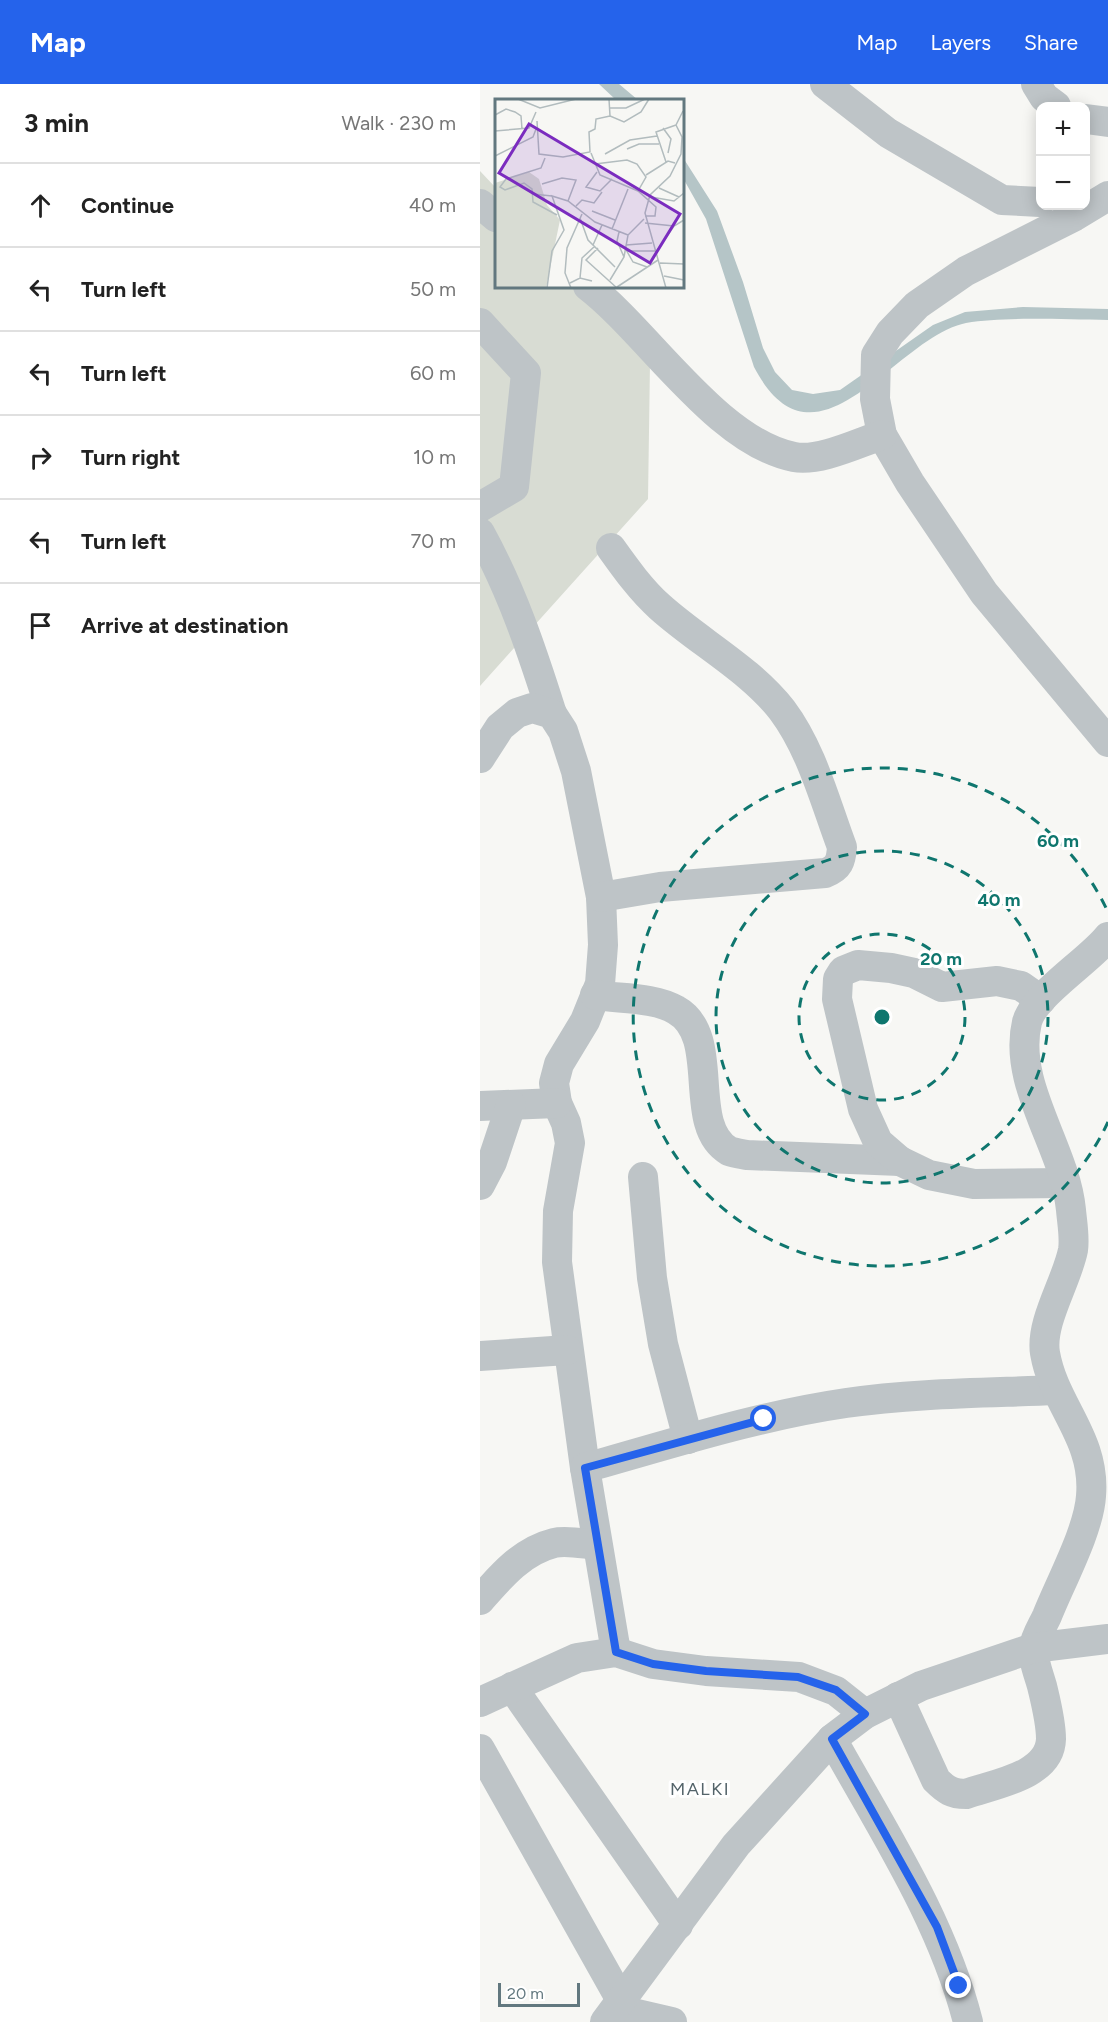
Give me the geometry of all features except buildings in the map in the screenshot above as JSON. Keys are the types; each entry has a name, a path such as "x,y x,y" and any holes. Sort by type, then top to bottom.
{"street":[{"path":"825,84 888,133 1002,200 1036,202"},
{"path":"1036,84 1044,98 1050,102"},
{"path":"1090,120 1108,122"},
{"path":"1090,189 1108,182"},
{"path":"1108,196 1076,216 966,271 917,305 890,333 876,355 875,399 882,435 910,483 984,593 1108,742"},
{"path":"480,204 495,216"},
{"path":"590,288 722,417 761,445 795,458 833,453 882,435"},
{"path":"480,323 526,373 514,487 480,507"},
{"path":"480,532 505,578 525,629 552,714 563,731 576,771 601,897 603,945 600,984 585,1021 559,1064 554,1083 557,1103 566,1123 570,1143 558,1211 557,1262 567,1350 616,1652"},
{"path":"601,897 660,887 825,873 834,870 842,861 842,847 804,747 781,710 750,679 660,607 636,582 611,548"},
{"path":"480,758 500,727 517,713 532,708 552,714"},
{"path":"898,1697 936,1780 945,1790 956,1794 966,1794 1029,1772 1045,1760 1051,1740 1033,1648 1082,1530 1100,1496 1078,1428 1056,1390 1045,1352 1048,1324 1064,1283 1073,1247 1071,1207 1054,1144 1029,1082 1023,1048 1028,1018 1041,1000 1107,944"},
{"path":"1041,1000 1021,986 997,981 942,987 914,973 891,968 858,965 843,971 838,979 837,999 863,1108 878,1142 900,1161 929,1175 974,1184 1064,1183"},
{"path":"595,995 662,1004 678,1010 692,1025 699,1042 708,1117 716,1137 729,1150 747,1155 900,1161"},
{"path":"480,1106 557,1103"},
{"path":"480,1185 492,1162 511,1105"},
{"path":"643,1177 652,1278 663,1344 688,1439"},
{"path":"480,1356 567,1350"},
{"path":"585,1468 764,1419 846,1403 907,1397 1056,1390"},
{"path":"480,1600 500,1577 526,1554 556,1543 597,1545"},
{"path":"614,2011 736,1845 832,1739 865,1714 921,1686 1033,1648 1107,1641"},
{"path":"678,1926 489,1700 577,1658 616,1652 653,1664 706,1671 798,1677 836,1690 865,1714"},
{"path":"832,1739 937,1927 959,1986 968,2022"},
{"path":"480,1749 614,2011"},
{"path":"614,2011 672,2022"}],"shaded area":[{"path":"599,84 619,84 637,99 615,99"},
{"path":"684,159 717,211 743,282 763,348 775,372 792,390 813,394 840,390 933,325 965,312 1023,307 1108,309 1108,320 1017,319 966,323 939,334 857,395 830,409 803,412 778,400 754,367 706,219 684,180"},
{"path":"480,171 495,187 495,288 592,288 650,363 648,499 480,686"}],"district":[{"name":"MALKI","path":"700,1789"}],"route":[{"path":"764,1419 585,1468 616,1652 653,1664 706,1671 756,1672 798,1677 836,1690 865,1714 832,1739 937,1927 959,1986"}]}
